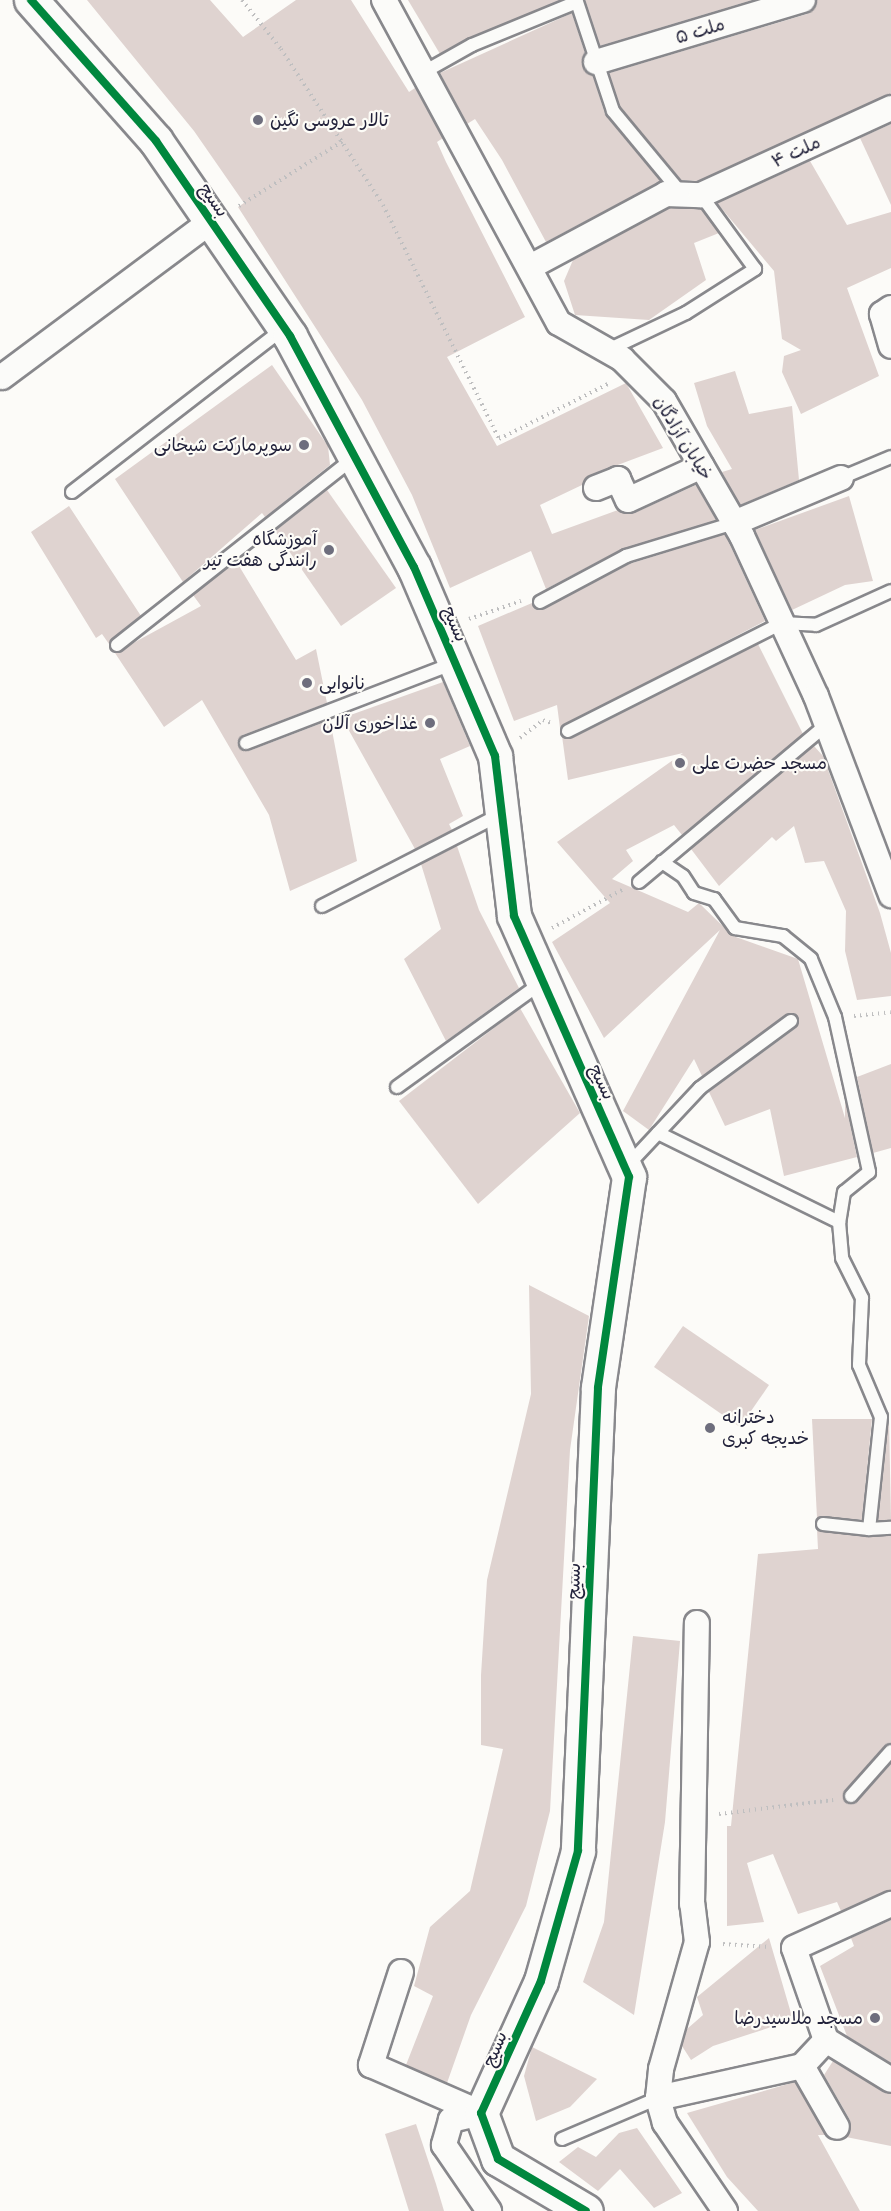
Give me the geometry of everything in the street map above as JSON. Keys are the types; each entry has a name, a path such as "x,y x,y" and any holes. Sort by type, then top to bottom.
{"street":[{"name":"بسیج","path":"31,0 156,141 284,328 354,457 441,630 495,756 514,916 629,1177 598,1388 578,1851 541,1981 481,2113"},
{"name":"خیابان آزادگان","path":"384,0 560,323 608,350 636,372 663,401 702,466 734,523 827,724 891,895"},
{"name":"ملت ۵","path":"597,62 803,0"},
{"name":"ملت ۴","path":"530,267 666,194 692,195 891,108"},
{"path":"2,377 211,221"},
{"path":"891,308 882,314 891,346"},
{"path":"596,488 618,480 628,500 702,466"},
{"path":"734,523 841,478"},
{"path":"697,1623 698,1807 692,1904 697,1942 661,2069 658,2098 665,2123 725,2211"},
{"path":"891,1904 794,1948 826,2040 891,2080"},
{"path":"401,1972 371,2066 481,2113 498,2158 586,2211"},
{"path":"658,2098 802,2066 826,2040"},
{"path":"802,2066 837,2127"},
{"path":"481,2113 451,2120 444,2145 489,2211"}],"lane":[{"path":"424,72 472,45 577,1 613,111 692,195 755,269 686,313 608,350"},
{"path":"72,492 284,328"},
{"path":"117,645 354,457"},
{"path":"841,478 891,457"},
{"path":"540,603 626,556 734,523"},
{"path":"568,731 782,623 816,625 891,591"},
{"path":"246,743 455,662"},
{"path":"639,882 827,724"},
{"path":"322,906 502,814"},
{"path":"662,862 683,876 694,893 714,899 735,928 783,936 811,959 846,1054 869,1172 844,1192 839,1222 842,1258 862,1298 858,1365 881,1417 869,1529"},
{"path":"397,1087 542,982"},
{"path":"625,1168 700,1088 791,1021"},
{"path":"658,1132 839,1222"},
{"path":"823,1524 869,1529 891,1528"},
{"path":"851,1796 891,1751"},
{"path":"562,2139 658,2098"}],"path":[{"path":"242,0 343,141 383,205 499,439 636,372"},
{"path":"211,221 343,141"},
{"path":"441,630 518,601 540,603"},
{"path":"486,735 510,720 520,738 543,720 568,731"},
{"path":"525,942 639,882"},
{"path":"698,1807 724,1815 851,1796"},
{"path":"697,1942 794,1948"}],"building":[{"path":"87,0 210,0 243,37 296,0 351,0 409,92 415,88 443,138 437,142 446,162 525,317 447,357 497,446 626,383 663,448 591,475 582,485 540,505 552,534 618,510 634,513 696,485 716,520 622,549 546,589 531,551 450,588 412,495 362,400 238,207 244,203 194,131"},
{"path":"408,0 560,0 440,54"},
{"path":"585,0 753,0 600,46"},
{"path":"817,0 891,0 891,94 698,181 681,180 620,107 609,73 807,14"},
{"path":"572,13 585,53 583,67 593,76 605,114 661,181 546,242 502,160 475,119 467,124 440,73"},
{"path":"891,124 891,205 860,138"},
{"path":"810,161 847,225 891,212 891,268 847,288 879,376 801,414 782,372 784,356 801,350 782,339 774,271 717,203"},
{"path":"669,208 701,209 719,233 694,243 706,280 649,320 575,315 564,281 573,260"},
{"path":"272,365 328,446 330,465 265,517 262,513 183,582 115,479"},
{"path":"735,371 749,414 792,406 799,480 740,505 722,472 732,469 707,426 694,383"},
{"name":"آموزشگاه رانندگی هفت تیر","path":"327,490 396,588 341,626 275,531"},
{"path":"849,496 873,581 845,585 792,610 755,530"},
{"path":"69,506 141,616 109,644 102,634 96,638 31,532"},
{"path":"725,534 765,621 560,728 557,705 514,721 478,626 532,603 543,609 629,564"},
{"path":"236,561 296,660 316,649 327,703 243,735 239,746 249,751 330,720 357,861 290,891 269,815 202,700 164,727 115,653 201,606 193,595"},
{"path":"758,644 803,734 682,835 674,825 626,850 633,861 612,879 688,912 699,903 733,936 798,959 845,1118 845,1100 857,1157 784,1176 770,1109 725,1126 709,1092 796,1028 799,1020 794,1013 702,1076 694,1059 649,1130 623,1111 720,930 604,1038 552,942 610,903 557,842 683,753 568,780 562,736 572,738"},
{"path":"443,682 470,746 440,759 463,816 449,824 452,830 415,849 342,718"},
{"path":"814,746 823,756 880,913 891,953 891,996 857,1000 845,951 846,911 824,861 805,863 794,826 776,841 772,837 719,886 691,849"},
{"path":"457,846 479,910 519,988 446,1041 404,959 441,929 421,864"},
{"path":"520,1008 580,1113 478,1204 399,1101"},
{"path":"891,1064 891,1148 873,1153 857,1077"},
{"path":"529,1285 589,1316 570,1450 550,1811 526,1906 471,2015 447,2083 406,2065 433,1996 414,1986 430,1927 470,1891 503,1749 481,1745 481,1675 487,1580 531,1394"},
{"name":"دخترانه خدیجه کبری","path":"683,1326 769,1385 740,1427 654,1367"},
{"path":"812,1419 872,1419 862,1520 817,1518"},
{"path":"889,1419 891,1520 878,1520"},
{"path":"817,1530 891,1536 891,1743 843,1795 854,1804 891,1763 891,1890 841,1911 837,1902 798,1914 773,1854 747,1863 764,1922 727,1926 727,1826 731,1826 758,1554 818,1549"},
{"path":"633,1636 680,1641 665,1822 634,2015 583,1982 604,1922"},
{"path":"891,1920 891,2063 847,2036 820,1966 854,1946 851,1938"},
{"path":"769,1938 793,2020 713,2046 691,2060 682,2046 687,2029 703,2015 697,1997"},
{"path":"532,2047 597,2079 570,2107 536,2121 524,2076"},
{"path":"833,2061 891,2094 891,2146 846,2137 850,2120 824,2075"},
{"path":"795,2082 826,2135 818,2135 860,2211 758,2211 727,2177 687,2113"},
{"path":"416,2124 444,2211 409,2211 385,2134"},
{"path":"637,2128 682,2193 654,2208 620,2169 598,2191 559,2162 578,2147 596,2157 619,2133"}],"cycle path":[{"path":"31,0 156,141 290,336 414,567 495,756 514,916 629,1177 598,1388 578,1851 541,1981 481,2113 498,2159 586,2211"}],"place":[{"name":"تالار عروسی نگین","path":"258,120"},
{"name":"سوپرمارکت شیخانی","path":"304,445"},
{"name":"آموزشگاه رانندگی هفت تیر","path":"329,550"},
{"name":"نانوایی","path":"307,683"},
{"name":"غذاخوری آلان","path":"430,723"},
{"name":"مسجد حضرت علی","path":"680,763"},
{"name":"دخترانه خدیجه کبری","path":"710,1428"},
{"name":"مسجد ملاسیدرضا","path":"875,2018"}]}
